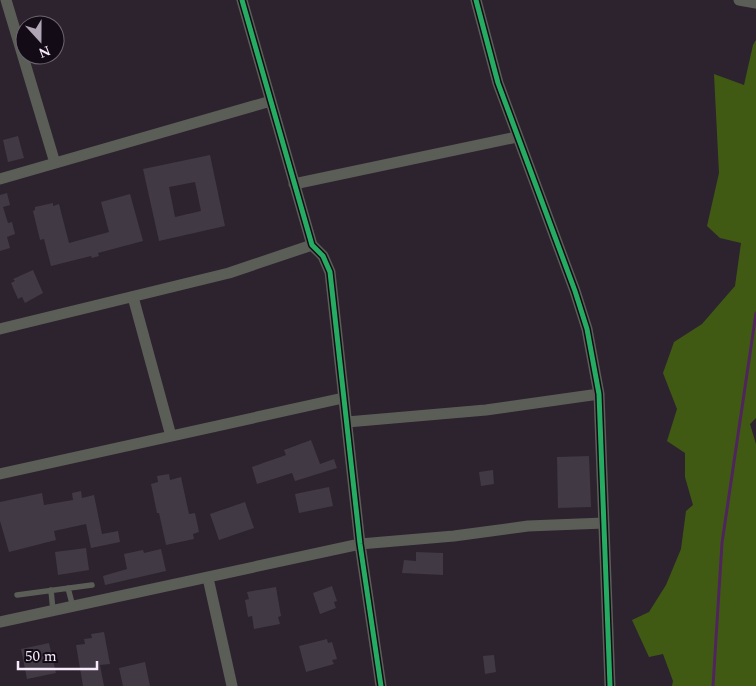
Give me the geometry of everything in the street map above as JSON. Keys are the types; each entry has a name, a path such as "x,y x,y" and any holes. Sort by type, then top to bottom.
{"street":[{"path":"6,0 5,19 56,163"},
{"path":"242,0 312,244 323,256 330,272 360,544 381,686"},
{"path":"476,0 498,83 587,330 599,394 610,686"},
{"path":"739,0 756,4"},
{"path":"0,179 271,101"},
{"path":"294,184 517,137"},
{"path":"0,329 230,272 312,244"},
{"path":"133,297 171,436"},
{"path":"347,422 486,410 599,394"},
{"path":"0,474 343,398"},
{"path":"0,622 360,544 454,536 528,526 604,523"},
{"path":"208,578 232,686"}],"lane":[{"path":"17,595 92,585"},
{"path":"68,588 73,606"},
{"path":"51,590 53,611"}],"green space":[{"path":"756,40 756,418 750,424 756,444 756,686 672,686 673,681 663,654 649,657 632,620 649,612 666,585 681,549 686,511 693,505 685,477 685,453 667,441 677,409 663,373 674,342 702,324 735,286 741,243 720,238 707,226 719,173 714,74 744,85 753,45"}],"building":[{"path":"18,136 24,158 8,162 3,140"},
{"path":"210,155 225,226 159,241 143,169","holes":["195,182 201,211 175,217 169,187"]},
{"path":"7,193 10,205 3,207 8,223 12,222 15,234 7,237 10,248 0,251 0,195"},
{"path":"130,194 143,241 98,253 99,256 92,258 91,256 51,266 44,239 40,240 33,211 35,207 53,203 53,206 59,204 69,243 109,232 101,202"},
{"path":"33,270 43,293 25,303 22,297 18,299 11,283 15,281 13,279"},
{"path":"311,440 320,464 334,459 337,468 295,481 292,473 257,484 252,467 286,455 284,450"},
{"path":"589,456 591,507 558,508 557,457"},
{"path":"493,470 494,484 481,486 479,472"},
{"path":"169,474 170,480 181,477 189,514 195,513 199,532 193,534 194,539 166,545 151,484 158,482 157,476"},
{"path":"329,487 333,506 299,513 295,494"},
{"path":"81,491 82,498 94,495 102,534 118,531 120,542 91,548 86,524 54,531 56,540 9,552 0,521 0,502 42,493 44,505 73,500 72,493"},
{"path":"245,502 254,528 219,540 210,514"},
{"path":"86,548 89,570 58,575 55,552"},
{"path":"161,549 166,571 105,585 103,576 127,569 124,554 143,550 144,553"},
{"path":"416,552 443,553 443,575 402,573 404,560 416,561"},
{"path":"332,586 337,601 334,602 336,608 320,614 313,593"},
{"path":"276,587 281,616 278,617 280,624 254,629 252,616 248,617 245,600 249,599 247,592"},
{"path":"104,632 110,664 100,665 104,686 83,686 76,645 85,644 84,639 92,638 91,634"},
{"path":"327,639 328,643 332,642 337,659 332,660 334,664 306,672 299,646"},
{"path":"49,643 56,673 27,679 21,649"},
{"path":"494,655 496,672 485,674 483,656"},
{"path":"145,662 150,686 123,686 119,668"}],"waterway":[{"path":"713,686 722,543 756,313"}],"cycle path":[{"path":"242,0 312,245 323,256 330,272 360,544 381,686"},
{"path":"476,0 498,83 575,291 587,329 599,394 610,686"}]}
